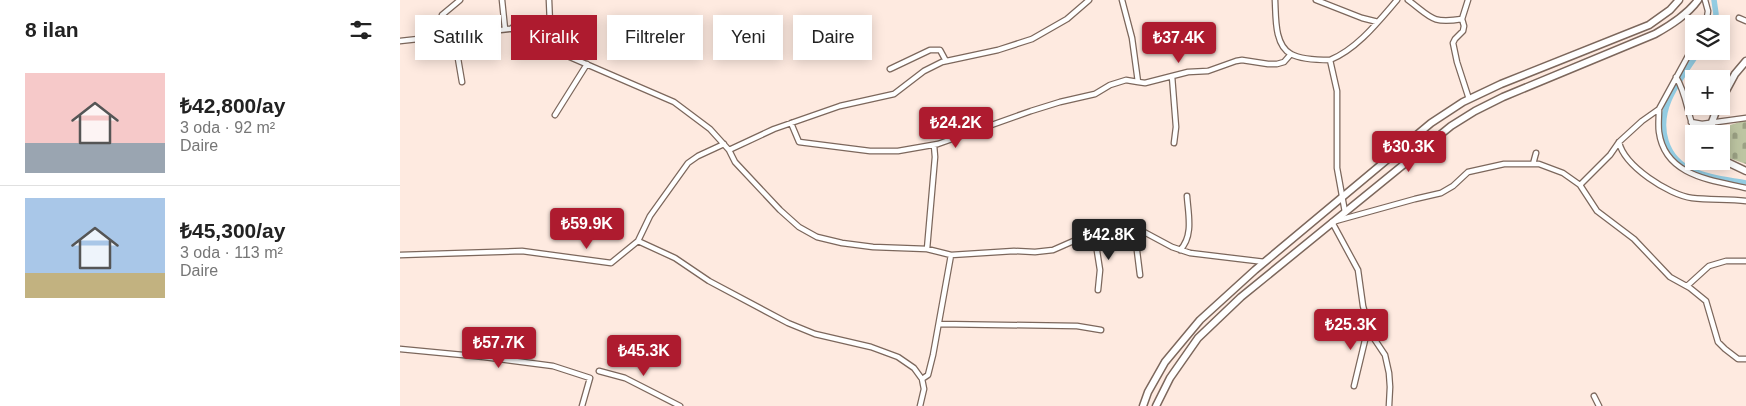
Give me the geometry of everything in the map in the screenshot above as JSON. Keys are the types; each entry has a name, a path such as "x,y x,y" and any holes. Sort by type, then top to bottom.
{"main road":[{"path":"1143,406 1148,392 1165,362 1200,320 1264,262 1431,123 1470,99 1501,84 1649,25 1670,10 1679,0"},
{"path":"1156,406 1170,378 1198,338 1241,297 1451,126 1503,97 1655,34 1673,24 1698,0"},
{"path":"1730,83 1746,61"},
{"path":"1712,122 1715,115"},
{"path":"1730,163 1746,171"}],"street":[{"path":"442,15 460,0"},
{"path":"502,0 505,29"},
{"path":"550,0 551,15"},
{"path":"729,150 774,129 840,106 894,94 924,71 946,62 998,50 1032,39 1067,19 1089,0"},
{"path":"1122,0 1132,38 1138,82"},
{"path":"1275,0 1278,33 1285,48 1291,54 1316,60 1330,60 1342,55 1378,22 1397,0"},
{"path":"1316,0 1362,18 1378,22"},
{"path":"1408,0 1428,17 1441,21 1462,19"},
{"path":"1468,0 1462,19 1463,31 1453,43 1457,62 1470,99"},
{"path":"1706,0 1707,15"},
{"path":"1739,18 1746,21"},
{"path":"501,29 511,28"},
{"path":"400,41 415,39"},
{"path":"890,69 930,50 940,50 946,62"},
{"path":"790,123 799,142 851,150 898,151 934,145 967,135 984,127 1031,111 1095,94 1110,85 1126,80 1146,82 1208,71 1242,60 1277,64 1284,62 1291,54"},
{"path":"458,60 462,82"},
{"path":"578,60 674,102 710,129 729,150 735,162 780,210 799,227 817,237 842,243 873,247 927,249 951,255 1053,250 1094,232 1125,228 1140,231 1180,250 1202,256 1264,262"},
{"path":"1330,60 1337,91 1337,168 1345,212"},
{"path":"1580,185 1610,155 1619,142 1642,121 1659,109 1686,60"},
{"path":"555,115 587,64"},
{"path":"1172,76 1176,127 1174,143"},
{"path":"1676,77 1682,87 1692,125"},
{"path":"1659,109 1659,133 1665,152 1673,162 1691,174 1746,188"},
{"path":"1690,122 1702,124 1746,118"},
{"path":"1619,142 1620,148 1633,166 1659,184 1678,194 1691,198 1746,201"},
{"path":"400,255 522,251 611,263 638,241 650,216 688,164 698,156 724,144"},
{"path":"927,249 935,157 934,145"},
{"path":"1533,164 1536,153"},
{"path":"1389,406 1389,373 1384,355 1372,334 1363,306 1358,270 1332,222 1441,193 1453,186 1468,172 1504,164 1539,164 1563,173 1580,185 1597,211 1634,238 1670,277 1687,286 1706,301 1718,342 1738,359 1746,359"},
{"path":"1180,250 1184,246 1188,235 1187,196"},
{"path":"1140,231 1137,251 1140,274"},
{"path":"1094,232 1100,270 1098,290"},
{"path":"638,241 675,258 709,281 788,323 815,334 871,347 898,357 914,368 922,379 924,389 920,406"},
{"path":"922,379 928,375 951,255"},
{"path":"1687,286 1709,266 1726,261 1746,261"},
{"path":"939,324 1077,326 1101,330"},
{"path":"1354,386 1366,336 1372,334"},
{"path":"400,349 553,366 590,378 582,406"},
{"path":"599,371 625,378 680,406"},
{"path":"1594,396 1600,406"}],"green space":[{"path":"1746,120 1746,164 1730,158 1730,125"}],"waterway":[{"path":"1714,0 1716,15"},
{"path":"1693,60 1679,81 1665,111 1664,132 1666,142 1670,151 1684,166 1712,177 1746,183"}]}
